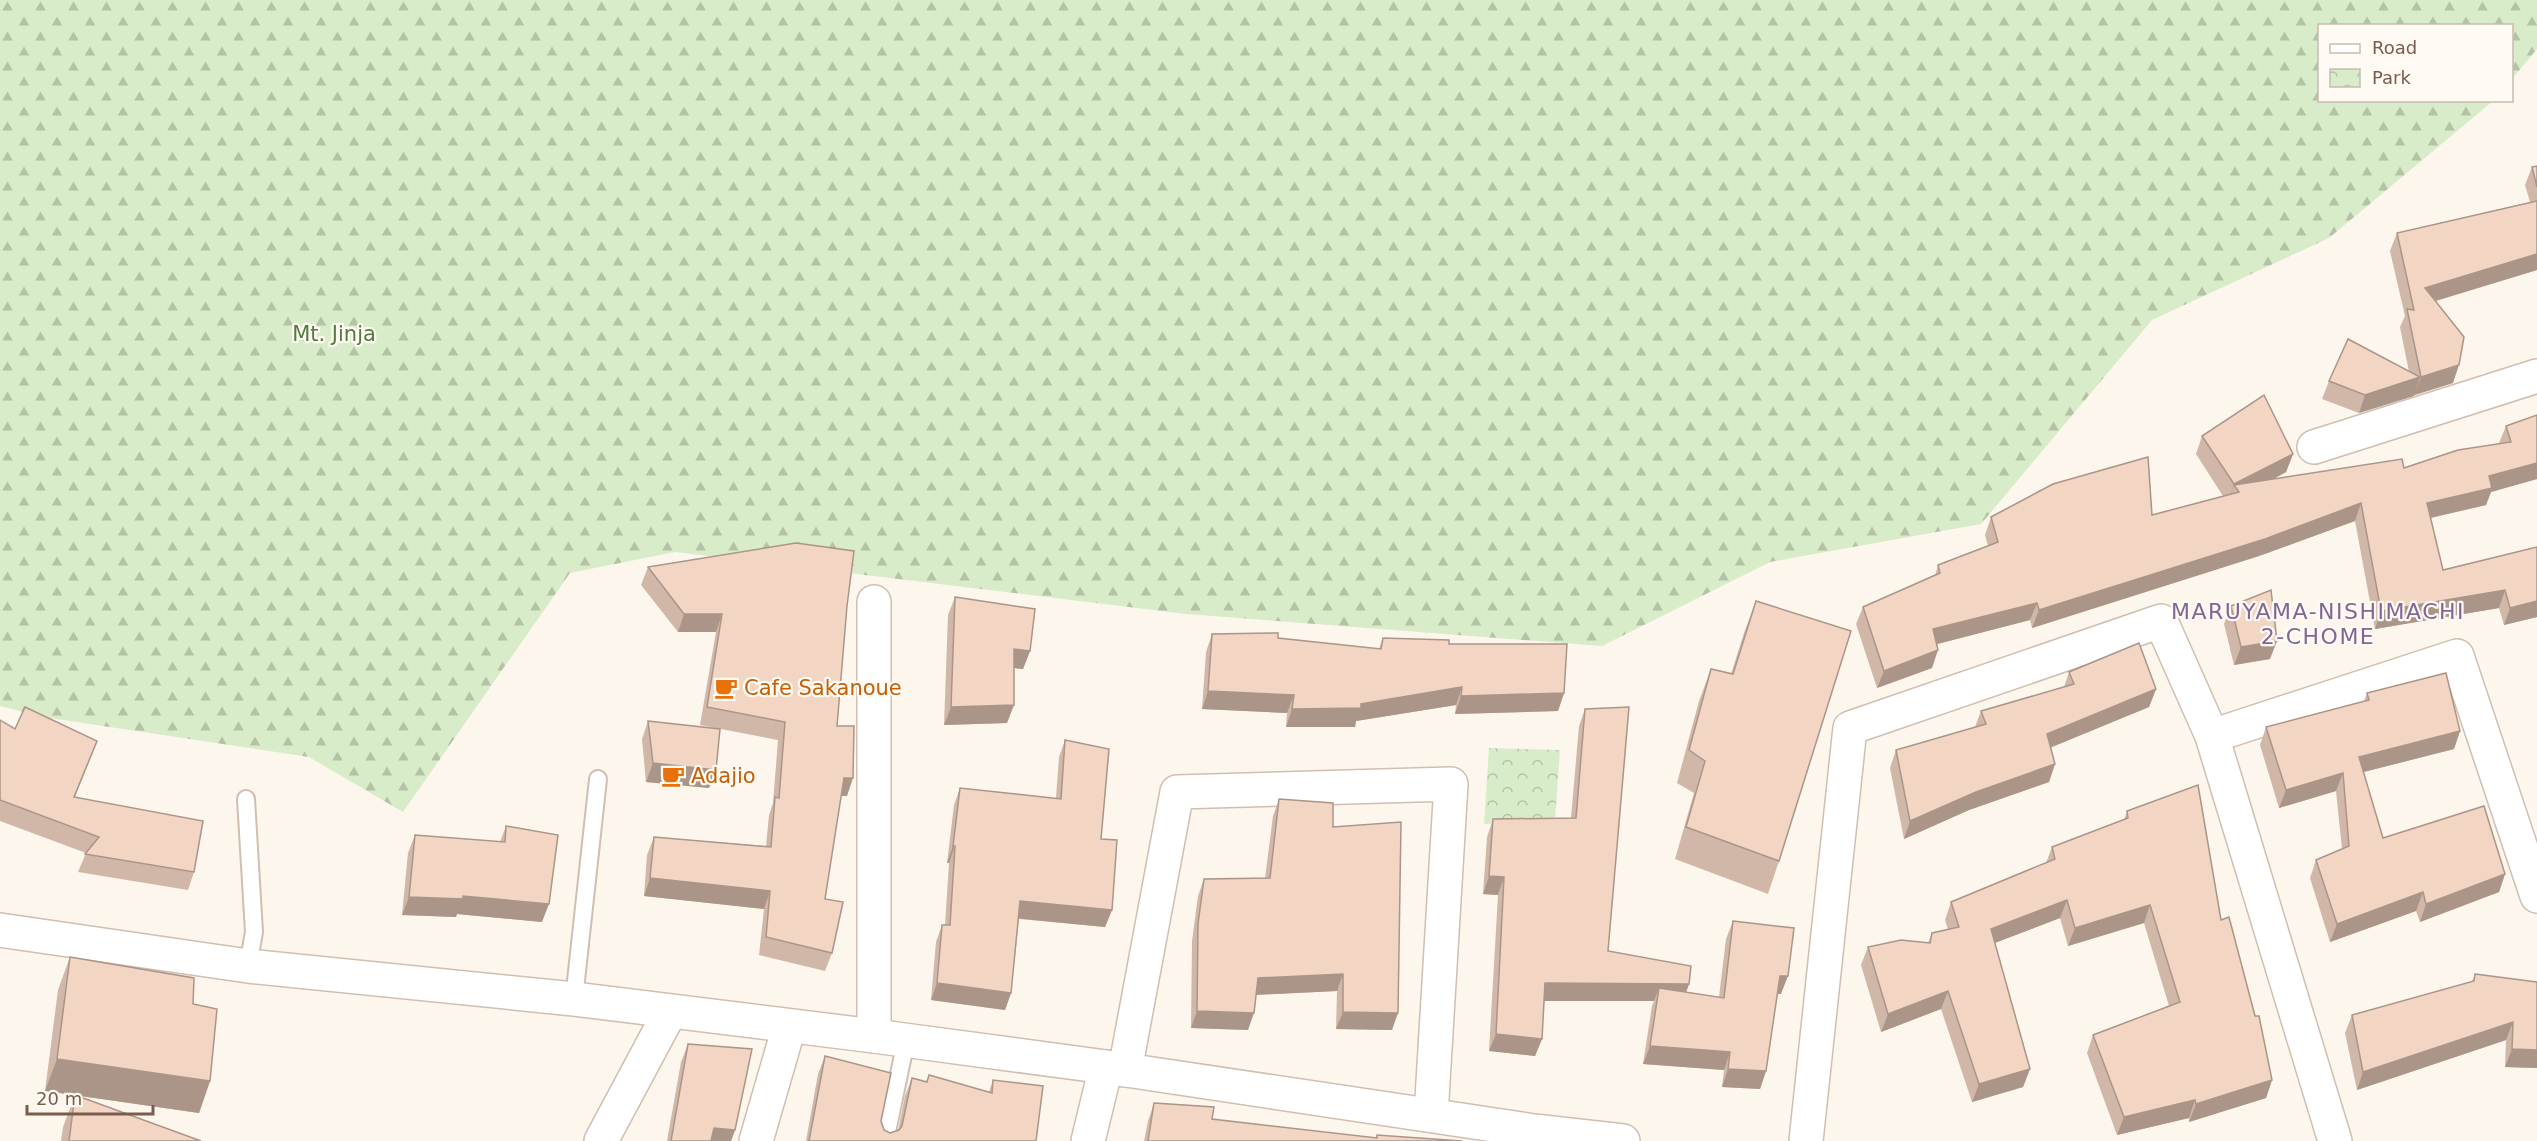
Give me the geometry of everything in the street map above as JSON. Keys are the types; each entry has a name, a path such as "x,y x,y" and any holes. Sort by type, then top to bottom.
{"street":[{"path":"2314,447 2537,376"},
{"path":"874,602 874,1036"},
{"path":"1806,1141 1850,728 2161,621 2212,736 2336,1141"},
{"path":"2212,736 2457,656 2537,896"},
{"path":"1088,1141 1115,1069 1177,792 1451,784 1431,1115"},
{"path":"0,930 248,966 574,999 874,1036 1431,1115 1532,1136 1623,1141"},
{"path":"601,1141 670,1012"},
{"path":"756,1141 789,1027"}],"lane":[{"path":"574,999 598,779"},
{"path":"246,799 254,932 248,966"},
{"path":"885,1141 906,1041"}],"green space":[{"name":"Mt. Jinja","path":"0,0 2537,0 2537,49 2513,78 2513,24 2318,24 2318,102 2492,102 2329,238 2152,320 1981,524 1770,562 1602,646 1186,614 675,552 570,573 403,812 309,757 43,717 0,706"},
{"path":"1489,748 1560,750 1555,821 1484,824"}],"building":[{"path":"2537,166 2537,187 2532,167"},
{"path":"2537,201 2537,254 2425,288 2464,337 2459,365 2421,377 2407,309 2414,310 2397,233"},
{"path":"2348,339 2420,377 2365,395 2329,381"},
{"path":"2264,395 2293,454 2234,484 2202,436"},
{"path":"2537,415 2537,463 2489,476 2492,488 2427,503 2443,570 2537,547 2537,601 2510,608 2505,590 2381,611 2361,503 2265,539 2039,610 2037,603 1933,629 1938,650 1884,671 1863,607 1940,573 1938,565 1998,542 1991,517 2053,484 2148,457 2152,515 2239,492 2234,485 2402,459 2404,468 2458,450 2511,442 2506,426"},
{"path":"796,543 854,551 837,726 854,726 853,778 844,778 825,899 843,902 832,953 766,937 770,891 650,878 654,837 771,847 775,797 779,798 785,722 707,707 722,614 684,614 648,567"},
{"path":"2271,590 2277,641 2241,647 2231,606"},
{"path":"955,597 1035,609 1030,651 1014,649 1014,705 951,707"},
{"path":"1756,601 1851,631 1779,861 1686,827 1705,761 1689,750 1711,669 1733,674"},
{"path":"1278,633 1278,638 1381,649 1383,638 1449,640 1449,644 1567,644 1564,693 1461,696 1462,687 1361,704 1361,708 1292,709 1294,695 1208,691 1212,634"},
{"path":"2139,643 2156,689 2047,734 2055,764 1976,792 1910,821 1896,750 1986,724 1981,711 2074,684 2069,672"},
{"path":"2446,673 2460,731 2359,757 2383,838 2484,806 2505,874 2426,904 2423,892 2337,924 2316,860 2349,846 2343,773 2286,790 2266,727 2369,700 2367,693"},
{"path":"25,707 97,741 74,797 203,821 194,872 85,854 99,837 0,800 0,720 15,729"},
{"path":"1629,707 1608,951 1691,966 1689,984 1545,983 1542,1039 1496,1034 1504,877 1489,876 1493,819 1576,818 1585,709"},
{"path":"648,721 720,729 716,770 653,763"},
{"path":"1065,740 1109,749 1101,839 1117,840 1112,910 1020,901 1011,993 937,983 942,925 950,925 955,846 953,846 960,788 1061,799"},
{"path":"2198,785 2221,920 2229,917 2255,1016 2259,1016 2272,1080 2196,1104 2195,1100 2124,1117 2093,1035 2180,1002 2150,905 2075,928 2067,900 1991,929 2030,1069 1979,1084 1948,991 1888,1014 1868,947 1901,940 1930,943 1932,933 1959,927 1951,902 2055,859 2052,847 2128,818 2127,811"},
{"path":"1279,799 1333,803 1333,827 1401,822 1398,1013 1343,1012 1343,974 1258,978 1254,1013 1197,1011 1198,924 1204,879 1270,878"},
{"path":"506,826 558,835 549,904 463,896 463,899 409,897 415,835 505,842"},
{"path":"1733,921 1794,928 1788,976 1780,976 1766,1071 1728,1069 1730,1052 1650,1046 1659,988 1724,998"},
{"path":"70,957 194,978 193,1004 217,1009 210,1081 57,1059"},
{"path":"2475,974 2537,982 2537,1050 2512,1049 2513,1022 2363,1072 2352,1015 2474,981"},
{"path":"688,1044 752,1049 735,1130 714,1128 711,1141 671,1141"},
{"path":"825,1056 891,1073 881,1121 884,1130 890,1133 899,1130 902,1126 912,1078 927,1082 929,1075 992,1093 993,1080 1043,1086 1036,1141 809,1141"},
{"path":"75,1095 201,1141 69,1141"},
{"path":"1154,1103 1214,1107 1212,1119 1377,1138 1377,1135 1462,1141 1148,1141"}],"place":[{"name":"Cafe Sakanoue","path":"726,688"},
{"name":"Adajio","path":"673,776"}],"district":[{"name":"MARUYAMA-NISHIMACHI 2-CHOME","path":"2318,624"}]}
